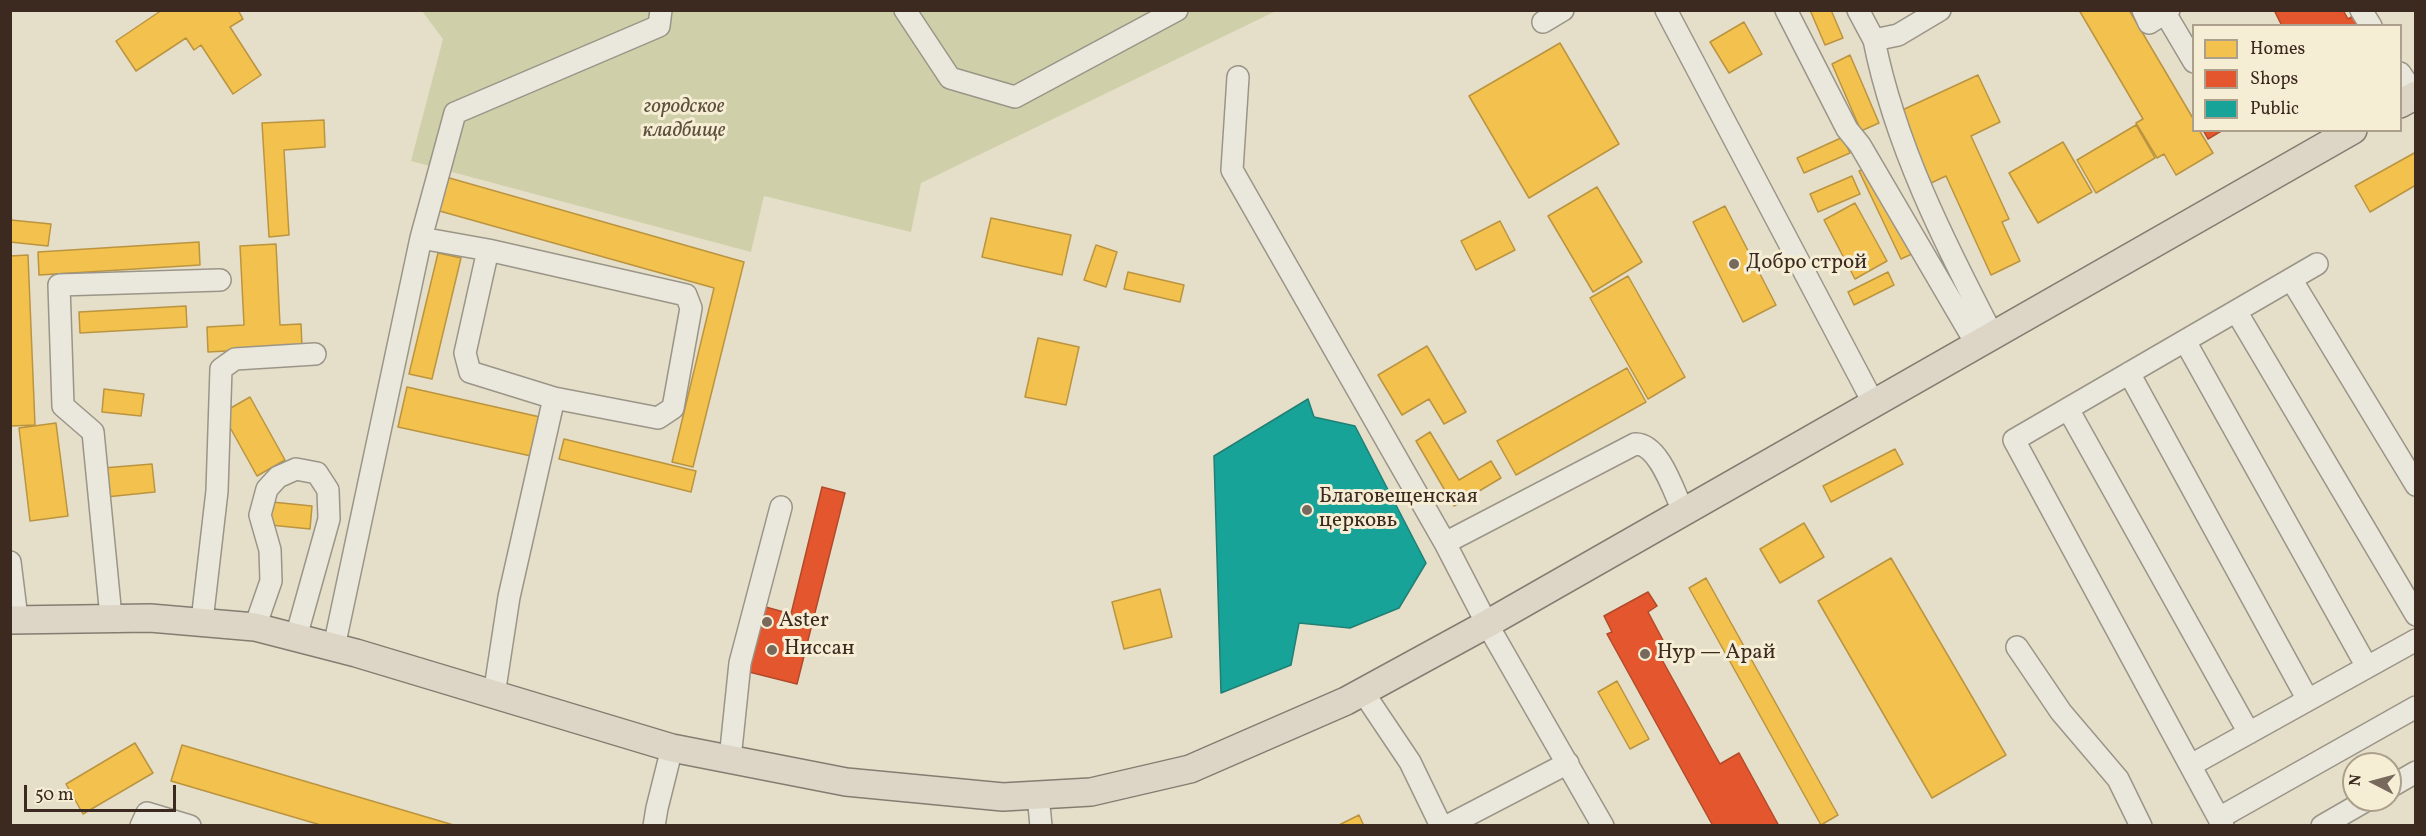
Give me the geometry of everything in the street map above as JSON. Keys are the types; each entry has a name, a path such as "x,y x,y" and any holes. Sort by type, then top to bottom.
{"main road":[{"path":"2402,103 2415,95"},
{"path":"14,619 111,617 202,621 255,627 334,647 672,748 846,782 1003,797 1091,792 1190,769 1363,692 1487,624 2351,132"}],"street":[{"path":"334,647 421,238 455,113 659,26 662,10"},
{"path":"905,10 950,78 1015,97 1177,10"},
{"path":"1543,22 1563,10"},
{"path":"1666,10 1874,404"},
{"path":"1786,10 1847,129 1860,145 1985,341"},
{"path":"1858,10 1874,40 1879,66 1902,143 1959,271 1985,341"},
{"path":"1874,40 1898,35 1940,10"},
{"path":"2143,10 2149,23 2167,12 2192,60"},
{"path":"2361,10 2370,24"},
{"path":"2402,76 2415,95"},
{"path":"1238,77 1232,170 1445,543 1487,624 1603,825"},
{"path":"421,238 488,250 686,295 691,308 673,408 658,418 554,398 470,372 465,353 488,250"},
{"path":"2317,264 2014,440 2221,822 2415,707"},
{"path":"2291,279 2415,485"},
{"path":"111,617 93,432 63,406 59,285 220,280"},
{"path":"2236,311 2415,615"},
{"path":"2185,340 2367,667"},
{"path":"202,621 218,491 221,369 235,359 315,354"},
{"path":"2129,373 2308,700"},
{"path":"494,694 509,597 554,398"},
{"path":"2068,409 2249,733"},
{"path":"1445,543 1635,444 1642,443 1650,448 1660,463 1683,511"},
{"path":"255,627 271,581 270,550 260,515 267,489 278,477 296,469 317,473 328,490 329,519 296,638"},
{"path":"730,759 740,663 781,507"},
{"path":"10,562 14,619"},
{"path":"2191,765 2415,640"},
{"path":"2017,647 2061,712 2118,779 2141,825"},
{"path":"1363,692 1410,762 1441,825"},
{"path":"654,825 672,748"},
{"path":"1447,825 1568,764"},
{"path":"2402,780 2415,772"},
{"path":"1038,795 1041,825"},
{"path":"2322,825 2345,812"},
{"path":"141,825 147,813 190,825"}],"green space":[{"name":"городское кладбище","path":"422,11 1276,11 921,183 911,232 764,196 751,252 411,161 443,39"}],"building: Homes":[{"path":"162,10 238,10 243,19 230,27 261,75 233,94 201,45 194,50 186,38 136,71 116,41"},
{"path":"1810,10 1831,10 1843,38 1825,45"},
{"path":"2079,10 2129,10 2192,117 2192,132 2200,132 2213,153 2176,175 2164,154 2157,158 2136,123 2143,119"},
{"path":"1744,22 1762,54 1729,73 1710,42"},
{"path":"1560,43 1619,144 1529,198 1469,96"},
{"path":"1850,55 1879,123 1861,131 1832,64"},
{"path":"1978,75 2000,122 1971,136 2009,219 2002,222 2020,261 1991,275 1946,176 1931,183 1898,112"},
{"path":"324,120 325,147 284,150 289,235 269,237 262,123"},
{"path":"2136,125 2155,158 2096,193 2077,160"},
{"path":"1843,137 1850,153 1804,173 1797,158"},
{"path":"2063,142 2092,192 2038,223 2009,173"},
{"path":"2416,152 2416,185 2370,212 2355,186"},
{"path":"1870,166 1912,254 1901,259 1859,171"},
{"path":"1852,176 1860,194 1818,212 1810,194"},
{"path":"446,177 744,262 693,467 672,462 714,288 436,210"},
{"path":"1597,187 1642,262 1593,292 1548,216"},
{"path":"1855,203 1887,261 1855,279 1824,220"},
{"name":"Добро строй","path":"1725,206 1776,305 1743,322 1693,222"},
{"path":"991,218 1071,235 1062,275 982,257"},
{"path":"11,220 51,224 48,246 10,242"},
{"path":"1500,221 1515,250 1476,270 1461,241"},
{"path":"199,242 200,265 39,275 38,252"},
{"path":"276,244 280,325 301,324 302,347 208,352 207,327 244,325 240,246"},
{"path":"1096,245 1117,252 1106,287 1084,280"},
{"path":"438,253 461,258 432,379 409,374"},
{"path":"28,255 35,425 10,426 10,256"},
{"path":"1128,272 1184,285 1180,302 1124,289"},
{"path":"1888,272 1894,285 1854,305 1848,292"},
{"path":"1628,276 1685,377 1648,399 1590,298"},
{"path":"186,306 187,327 80,333 79,312"},
{"path":"1038,338 1079,347 1066,405 1025,397"},
{"path":"1427,346 1466,412 1444,424 1429,399 1402,415 1378,375"},
{"path":"1627,368 1646,402 1516,475 1497,441"},
{"path":"407,387 540,417 531,456 398,427"},
{"path":"104,389 144,394 141,416 102,412"},
{"path":"250,397 285,460 257,476 222,413"},
{"path":"56,423 68,516 30,521 19,428"},
{"path":"1430,432 1459,480 1491,461 1501,478 1454,506 1416,441"},
{"path":"564,439 696,471 691,492 559,459"},
{"path":"1895,449 1903,464 1831,502 1823,486"},
{"path":"152,464 155,492 106,497 103,468"},
{"path":"1306,495 1359,503 1352,547 1300,539"},
{"path":"272,502 312,506 310,529 270,525"},
{"path":"1804,523 1824,557 1780,583 1760,549"},
{"path":"1891,558 2006,755 1932,798 1818,601"},
{"path":"1706,578 1838,815 1821,825 1689,588"},
{"path":"1160,589 1172,637 1124,649 1112,602"},
{"path":"1617,681 1649,739 1630,749 1598,692"},
{"path":"135,743 153,773 83,814 66,784"},
{"path":"182,745 457,826 324,826 171,781"},
{"path":"1359,815 1364,826 1337,826"}],"building: Shops":[{"path":"2274,10 2343,10 2348,19 2353,16 2358,24 2281,24"},
{"path":"2204,132 2220,132 2208,139"},
{"path":"822,487 845,493 797,684 745,671 762,606 791,614"},
{"path":"1648,592 1657,606 1648,612 1665,644 1656,649 1720,764 1739,753 1779,826 1713,826 1607,634 1612,632 1604,616"}],"building: Public":[{"name":"Благовещенская церковь","path":"1308,399 1314,417 1355,426 1426,563 1399,608 1350,628 1299,623 1291,665 1221,693 1214,456"}],"place":[{"name":"Добро строй","path":"1734,264"},
{"name":"Благовещенская церковь","path":"1307,510"},
{"name":"Aster","path":"767,622"},
{"name":"Ниссан","path":"772,650"},
{"name":"Нур — Арай","path":"1645,654"}]}
